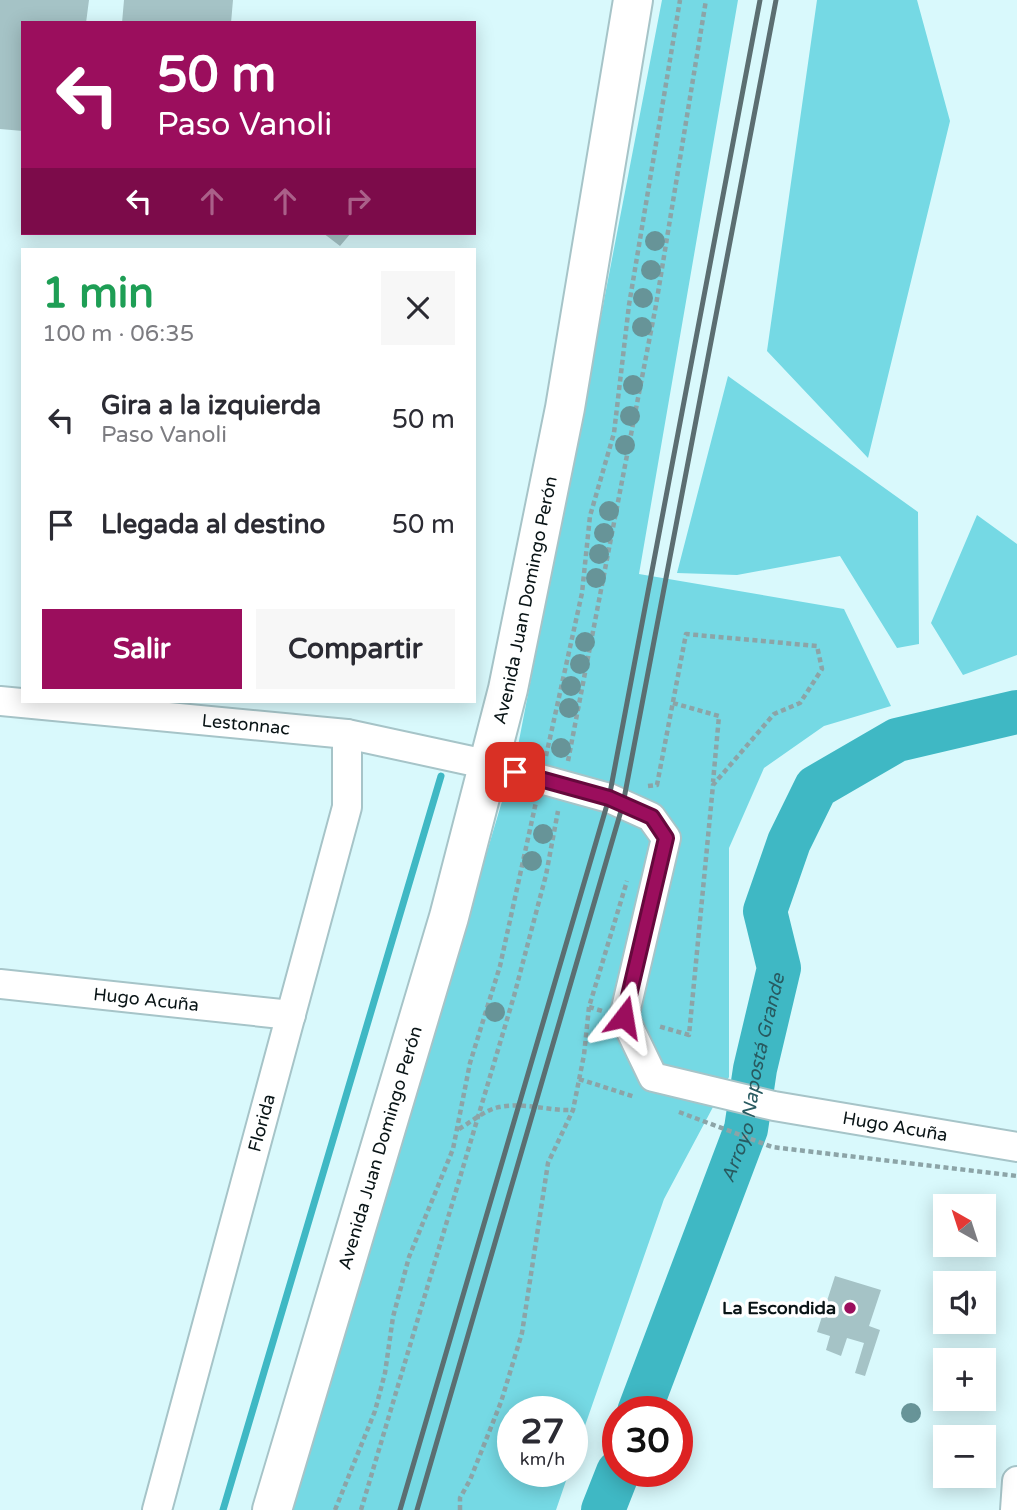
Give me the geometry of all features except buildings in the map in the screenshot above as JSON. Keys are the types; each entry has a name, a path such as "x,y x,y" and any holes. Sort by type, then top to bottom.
{"main road":[{"name":"Avenida Juan Domingo Perón","path":"272,1510 449,917 490,765 565,408 633,0"}],"street":[{"name":"Lestonnac","path":"0,701 21,703"},
{"name":"Lestonnac","path":"21,703 348,734 490,765 609,798 652,817 666,838 624,1017"},
{"name":"Florida","path":"157,1510 347,807 348,734"},
{"name":"Hugo Acuña","path":"0,984 291,1015"},
{"path":"624,1017 647,1088"},
{"name":"Hugo Acuña","path":"647,1088 774,1106 1017,1147"},
{"path":"1015,1510 1017,1481"}],"path":[{"path":"638,786 657,785 686,634 817,646 822,669 800,703 774,713 713,785"},
{"path":"589,1007 689,1035 719,716 673,703"},
{"path":"460,1510 460,1498 470,1480 501,1402 522,1333 548,1163 573,1110 589,1007 627,879"},
{"path":"579,1079 647,1088"},
{"path":"458,1130 496,1108 519,1105 573,1110"},
{"path":"667,1108 772,1147 1017,1176"}],"shaded area":[{"path":"662,0 738,0 639,574 844,609 891,706 824,726 764,768 729,848 729,1077 664,1199 588,1417 588,1396 497,1396 497,1487 564,1487 556,1510 291,1510 517,751"},
{"path":"817,0 917,0 950,121 868,458 767,351"},
{"path":"728,376 918,512 919,644 897,648 840,556 737,575 677,573"},
{"path":"977,515 1017,544 1017,655 963,675 931,623"}],"waterway":[{"name":"Arroyo Napostá Grande","path":"645,1396 746,1129 755,1069 779,968 765,911 789,842 816,787 897,740 1017,712"},
{"path":"223,1510 441,776"},
{"name":"Arroyo Napostá Grande","path":"603,1510 612,1487"}],"railway":[{"path":"400,1510 609,798 760,0"},
{"path":"417,1510 623,804 776,0"}],"place":[{"name":"La Escondida","path":"850,1308"}],"route":[{"path":"515,772 609,798 652,817 666,838 624,1017"}]}
